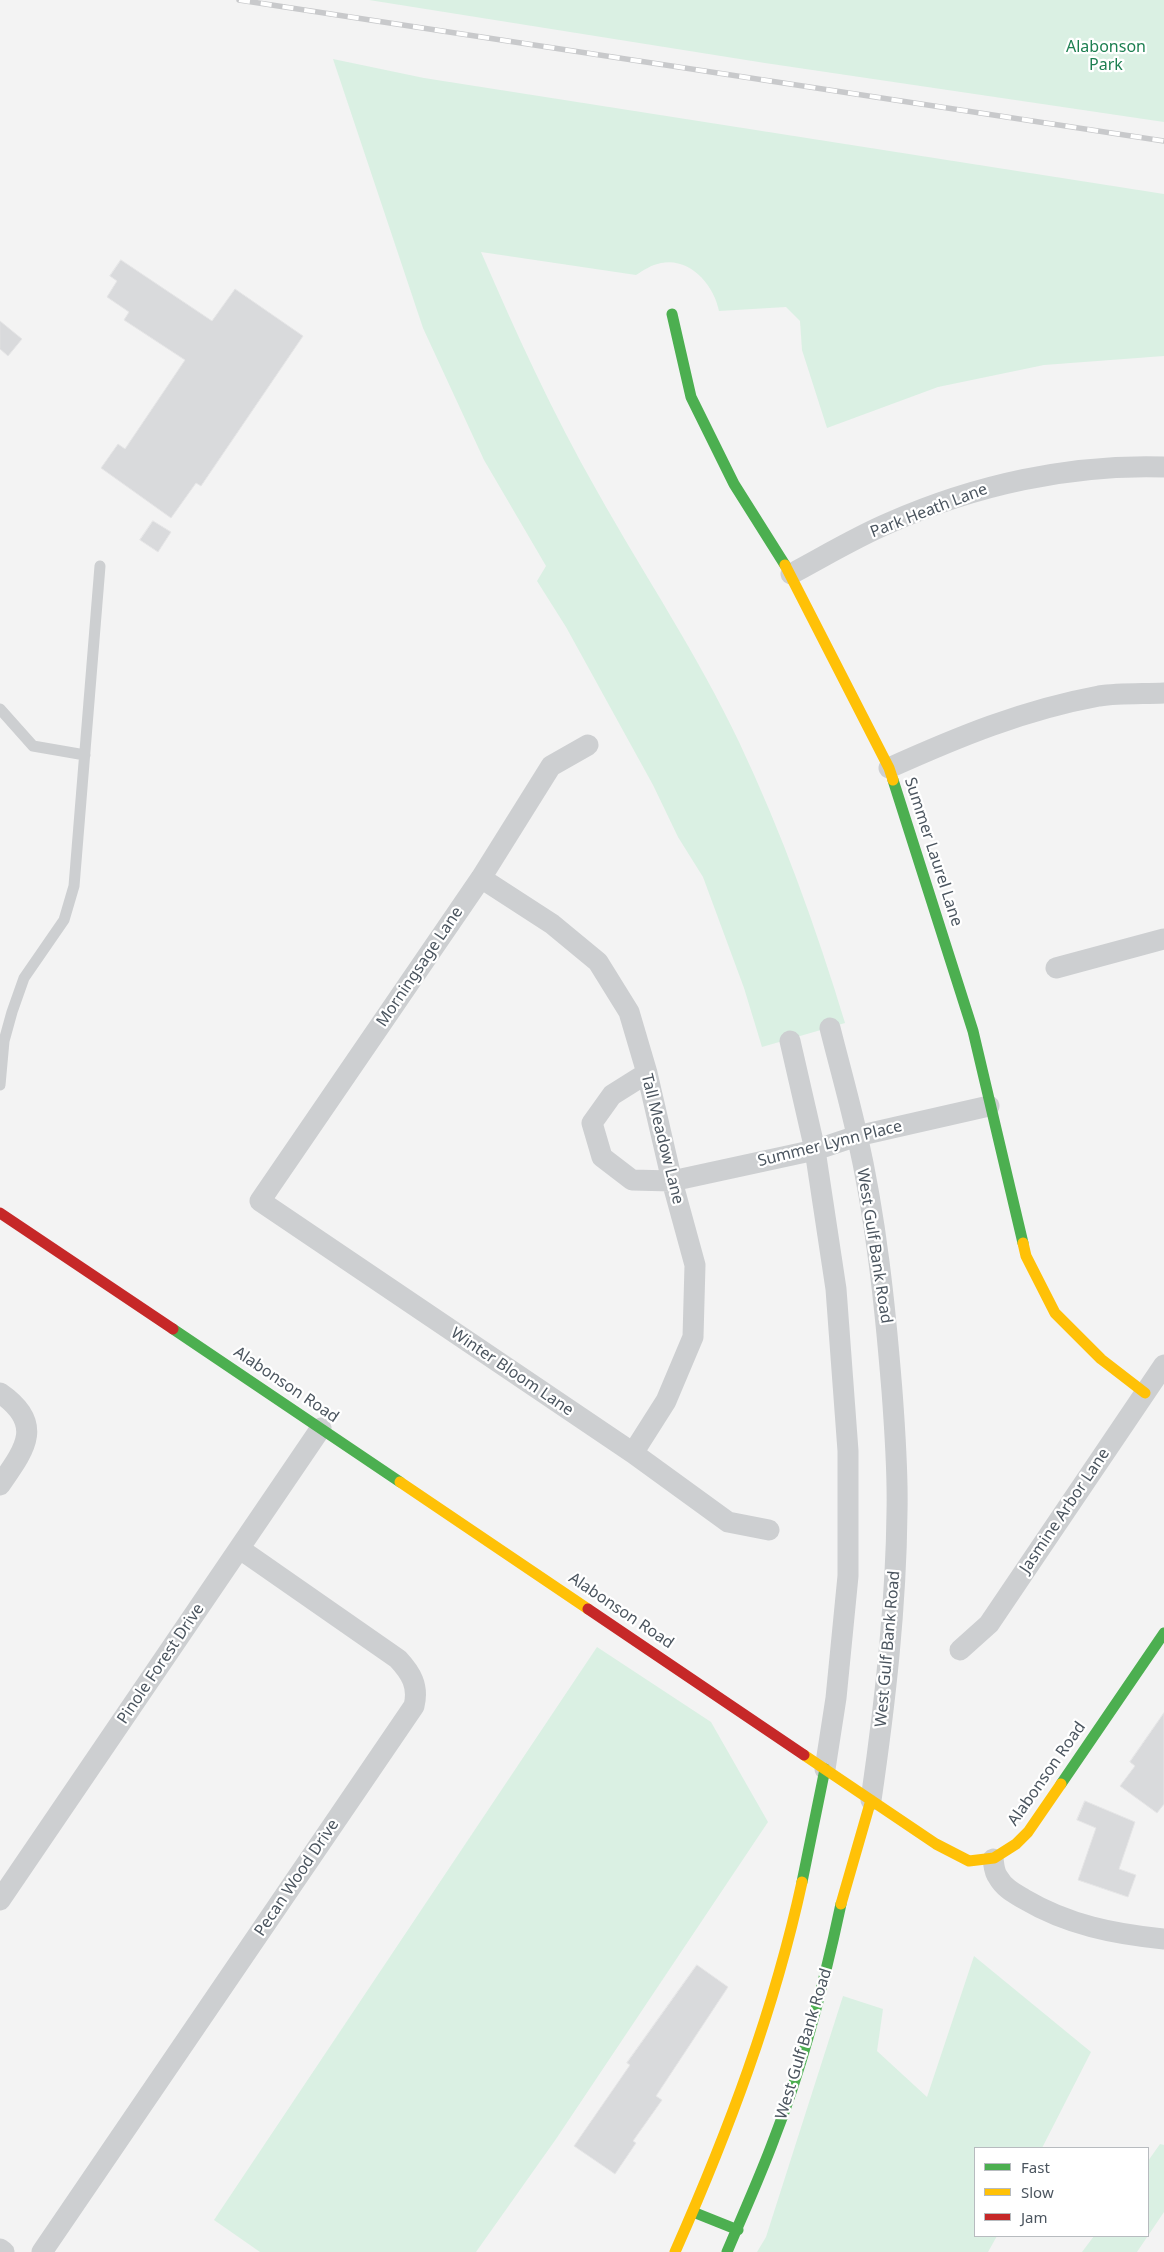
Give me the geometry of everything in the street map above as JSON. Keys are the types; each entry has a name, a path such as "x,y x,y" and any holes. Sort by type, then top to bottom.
{"street":[{"name":"Summer Laurel Lane","path":"672,314 691,397 734,484 791,574 889,768 973,1031 989,1106 1026,1256 1055,1312 1101,1359 1145,1393"},
{"name":"Park Heath Lane","path":"791,574 889,523 978,490 1064,472 1164,467"},
{"path":"889,768 951,740 1022,714 1101,696 1164,693"},
{"name":"Morningsage Lane","path":"260,1202 481,878 551,766 588,745"},
{"name":"Tall Meadow Lane","path":"481,878 552,924 598,962 629,1012 647,1073 672,1181 695,1265 693,1337 666,1401 633,1453"},
{"path":"1056,968 1164,939"},
{"name":"West Gulf Bank Road","path":"727,2252 738,2230 775,2138 804,2053 824,1984 844,1891 871,1800 883,1715 893,1618 897,1510 894,1416 885,1309 857,1136 830,1028"},
{"path":"675,2252 728,2132 780,1973 825,1769 836,1698 848,1576 848,1451 836,1289 814,1150 790,1041"},
{"name":"Summer Lynn Place","path":"647,1073 612,1095 592,1123 602,1157 632,1180 672,1181 814,1150 857,1136 989,1106"},
{"name":"Winter Bloom Lane","path":"260,1202 633,1453 728,1522 769,1530"},
{"name":"Alabonson Road","path":"0,1213 871,1800 967,1861 993,1859 1012,1849 1028,1832 1164,1633"},
{"name":"Jasmine Arbor Lane","path":"960,1650 989,1624 1164,1365"},
{"path":"0,1393 21,1410 25,1419 26,1429 24,1446 20,1456 0,1485"},
{"name":"Pinole Forest Drive","path":"0,1900 321,1428"},
{"name":"Pecan Wood Drive","path":"42,2252 414,1706 416,1696 412,1677 398,1659 240,1549"},
{"path":"993,1859 996,1876 1005,1887 1037,1906 1069,1921 1099,1930 1164,1939"},
{"path":"693,2212 738,2230"},
{"path":"0,2249 4,2252"}],"lane":[{"path":"0,1085 4,1040 24,978 64,920 74,886 100,566"},
{"path":"0,709 33,746 85,755"}],"green space":[{"name":"Alabonson Park","path":"369,0 1164,0 1164,122 765,63"},
{"path":"333,59 424,78 1164,194 1164,356 1044,365 938,387 827,428 802,350 800,321 786,307 719,311 712,292 699,275 682,264 672,262 654,265 636,275 481,252 521,343 565,433 706,678 739,742 770,811 797,881 845,1023 762,1047 744,988 703,877 678,837 653,785 566,627 537,581 546,566 484,460 423,328"},
{"path":"597,1647 711,1722 768,1822 556,2139 476,2252 260,2252 214,2220"},
{"path":"974,1956 1091,2052 1043,2147 974,2147 974,2237 996,2237 988,2252 757,2252 766,2237 843,1996 883,2009 877,2051 927,2097"},
{"path":"1160,2144 1164,2145 1164,2212 1149,2234 1149,2160"},
{"path":"1093,2237 1147,2237 1137,2252 1082,2252"}],"building":[{"path":"121,260 212,321 235,289 303,336 201,486 196,483 171,518 101,468 118,444 125,449 185,360 124,320 129,312 107,297 117,281 110,276"},
{"path":"0,321 22,339 8,356 0,349"},
{"path":"153,521 171,532 158,552 140,540"},
{"path":"1164,1713 1164,1804 1157,1813 1120,1786 1135,1766 1130,1762"},
{"path":"1085,1801 1135,1822 1119,1869 1136,1875 1128,1897 1078,1880 1096,1828 1077,1820"},
{"path":"697,1965 728,1987 656,2096 662,2100 633,2141 636,2143 615,2174 574,2146 630,2065 627,2063"}],"railway":[{"path":"239,0 1164,141"}],"traffic: fast":[{"path":"672,314 691,397 734,484 785,565"},
{"path":"893,780 973,1031 1023,1243"},
{"path":"173,1329 400,1482"},
{"path":"1061,1784 1164,1633"},
{"path":"802,1882 825,1769"},
{"path":"727,2252 769,2153 795,2081 828,1964 841,1904"},
{"path":"693,2212 738,2230"}],"traffic: slow":[{"path":"785,565 889,768 893,780"},
{"path":"1023,1243 1026,1256 1055,1313 1101,1359 1145,1393"},
{"path":"400,1482 588,1609"},
{"path":"804,1755 936,1844 969,1861 994,1858 1016,1844 1028,1832 1061,1784"},
{"path":"841,1904 871,1800"},
{"path":"675,2252 695,2207 748,2070 778,1977 802,1882"}],"traffic: jam":[{"path":"0,1213 173,1329"},
{"path":"588,1609 804,1755"}]}
